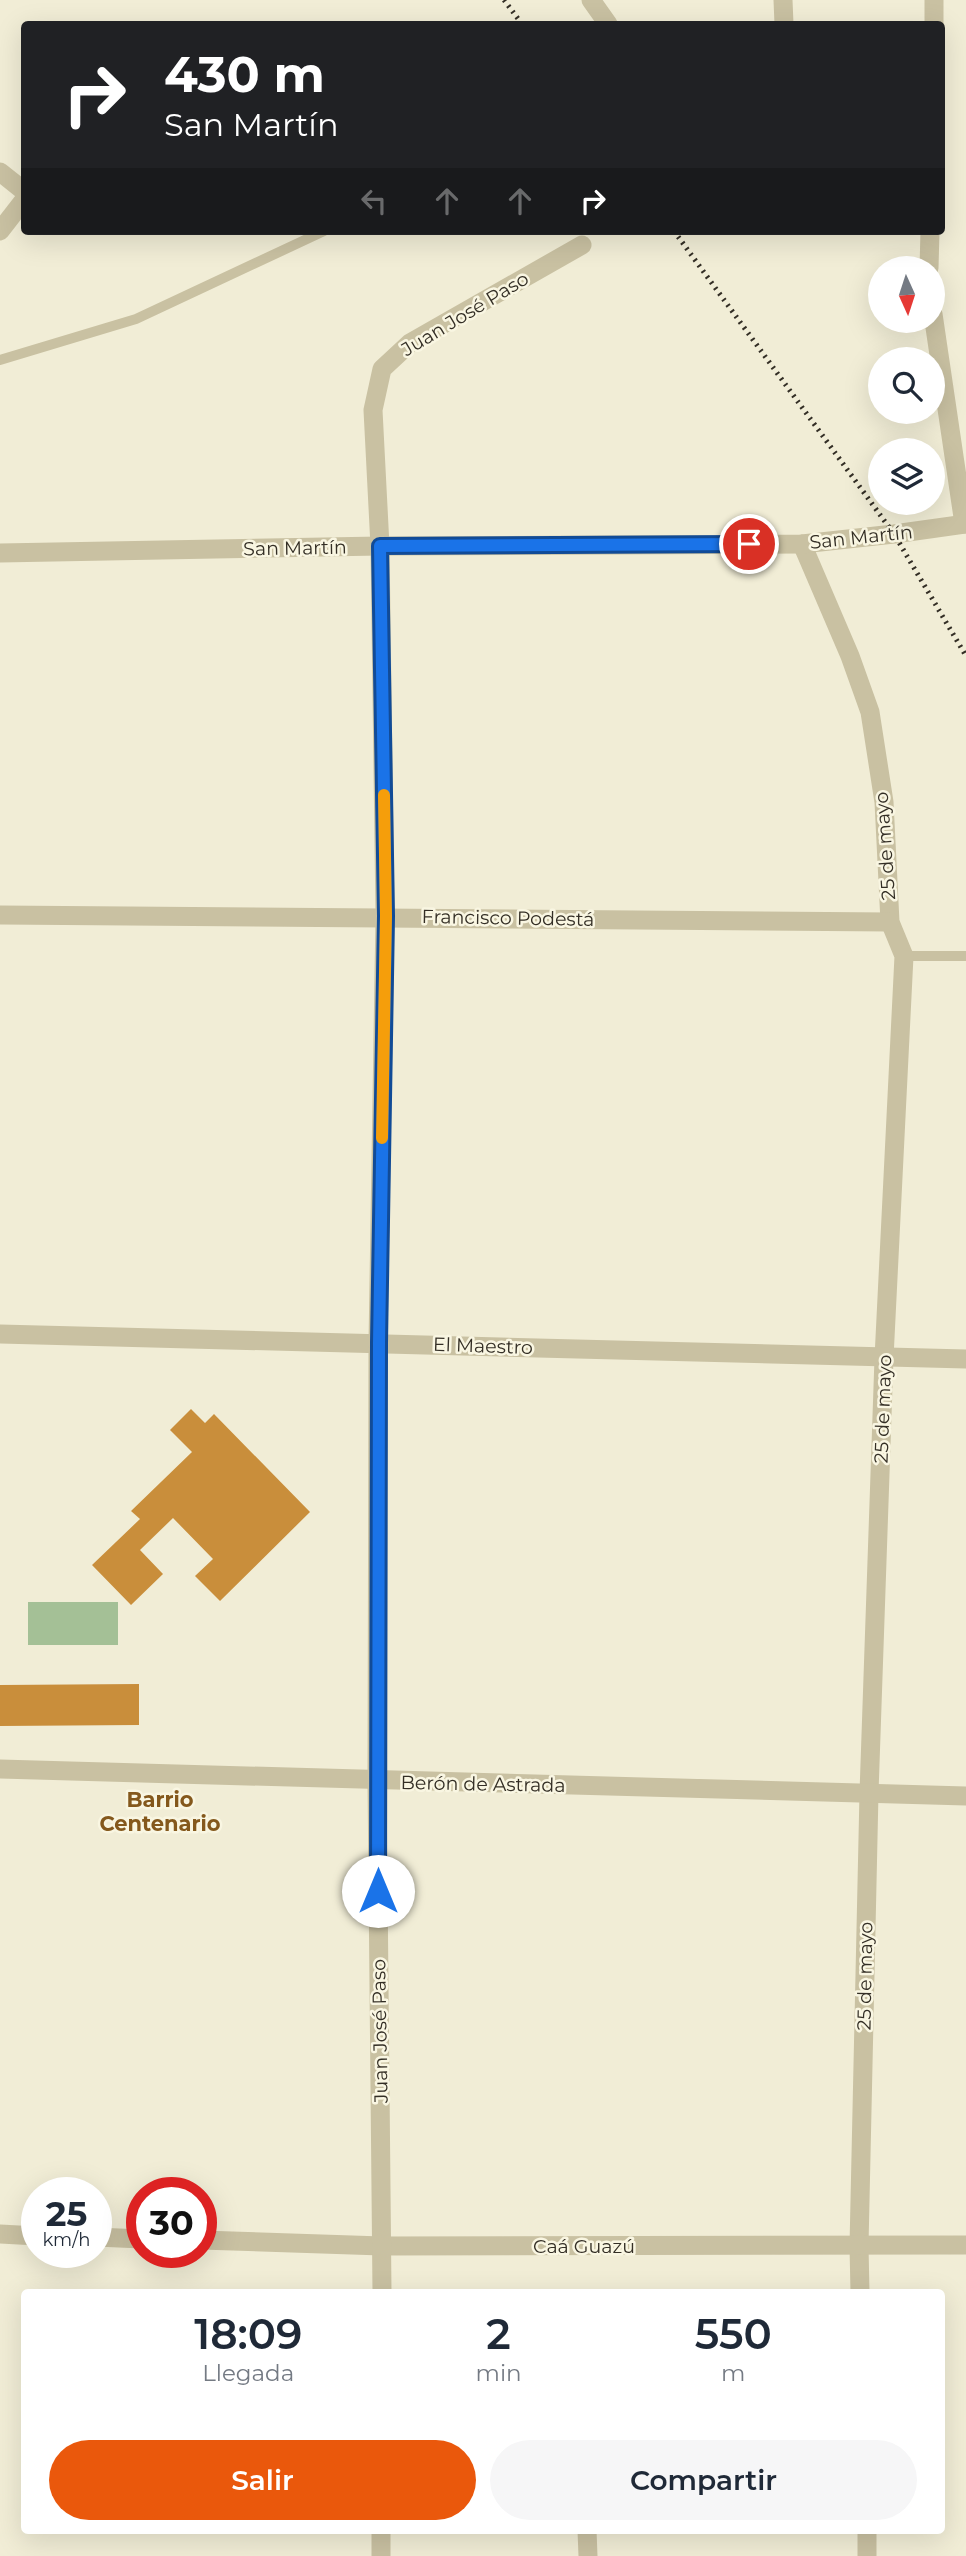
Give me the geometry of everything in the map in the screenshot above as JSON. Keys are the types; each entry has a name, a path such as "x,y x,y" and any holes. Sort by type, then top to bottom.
{"street":[{"path":"591,0 606,21"},
{"path":"783,0 784,21"},
{"path":"933,21 934,0"},
{"path":"0,172 21,189"},
{"path":"0,231 21,204"},
{"path":"929,256 930,235"},
{"name":"Juan José Paso","path":"382,2289 377,1781 379,1343 386,916 380,546 373,410 382,369 410,343 582,245"},
{"path":"936,333 965,524"},
{"name":"San Martín","path":"0,553 380,546 802,544 965,524"},
{"name":"25 de mayo","path":"802,544 850,656 870,712 884,802 890,922 904,956 884,1358 869,1793 860,2289"},
{"name":"Francisco Podestá","path":"0,915 890,922"},
{"name":"El Maestro","path":"0,1334 966,1359"},
{"name":"Berón de Astrada","path":"0,1769 966,1796"},
{"path":"0,2234 21,2235"},
{"name":"Caá Guazú","path":"217,2241 382,2246 966,2245"},
{"path":"380,2556 381,2534"},
{"path":"587,2534 588,2556"},
{"path":"867,2534 867,2556"}],"lane":[{"path":"0,360 136,318 315,235"},
{"path":"904,956 966,956"}],"green space":[{"path":"28,1602 118,1602 118,1645 28,1645"}],"building":[{"path":"191,1409 205,1423 214,1414 310,1512 220,1601 195,1576 213,1559 173,1518 140,1550 163,1574 131,1605 92,1565 140,1519 131,1511 192,1452 170,1430"},
{"path":"139,1684 139,1725 0,1726 0,1685"}],"railway":[{"path":"504,0 520,21"},
{"path":"677,235 894,534 966,656"}],"slow traffic":[{"path":"382,1138 386,916 384,795"}],"district":[{"name":"Barrio Centenario","path":"160,1811"}],"route":[{"path":"378,1891 379,1343 386,916 380,546 749,544"}]}
